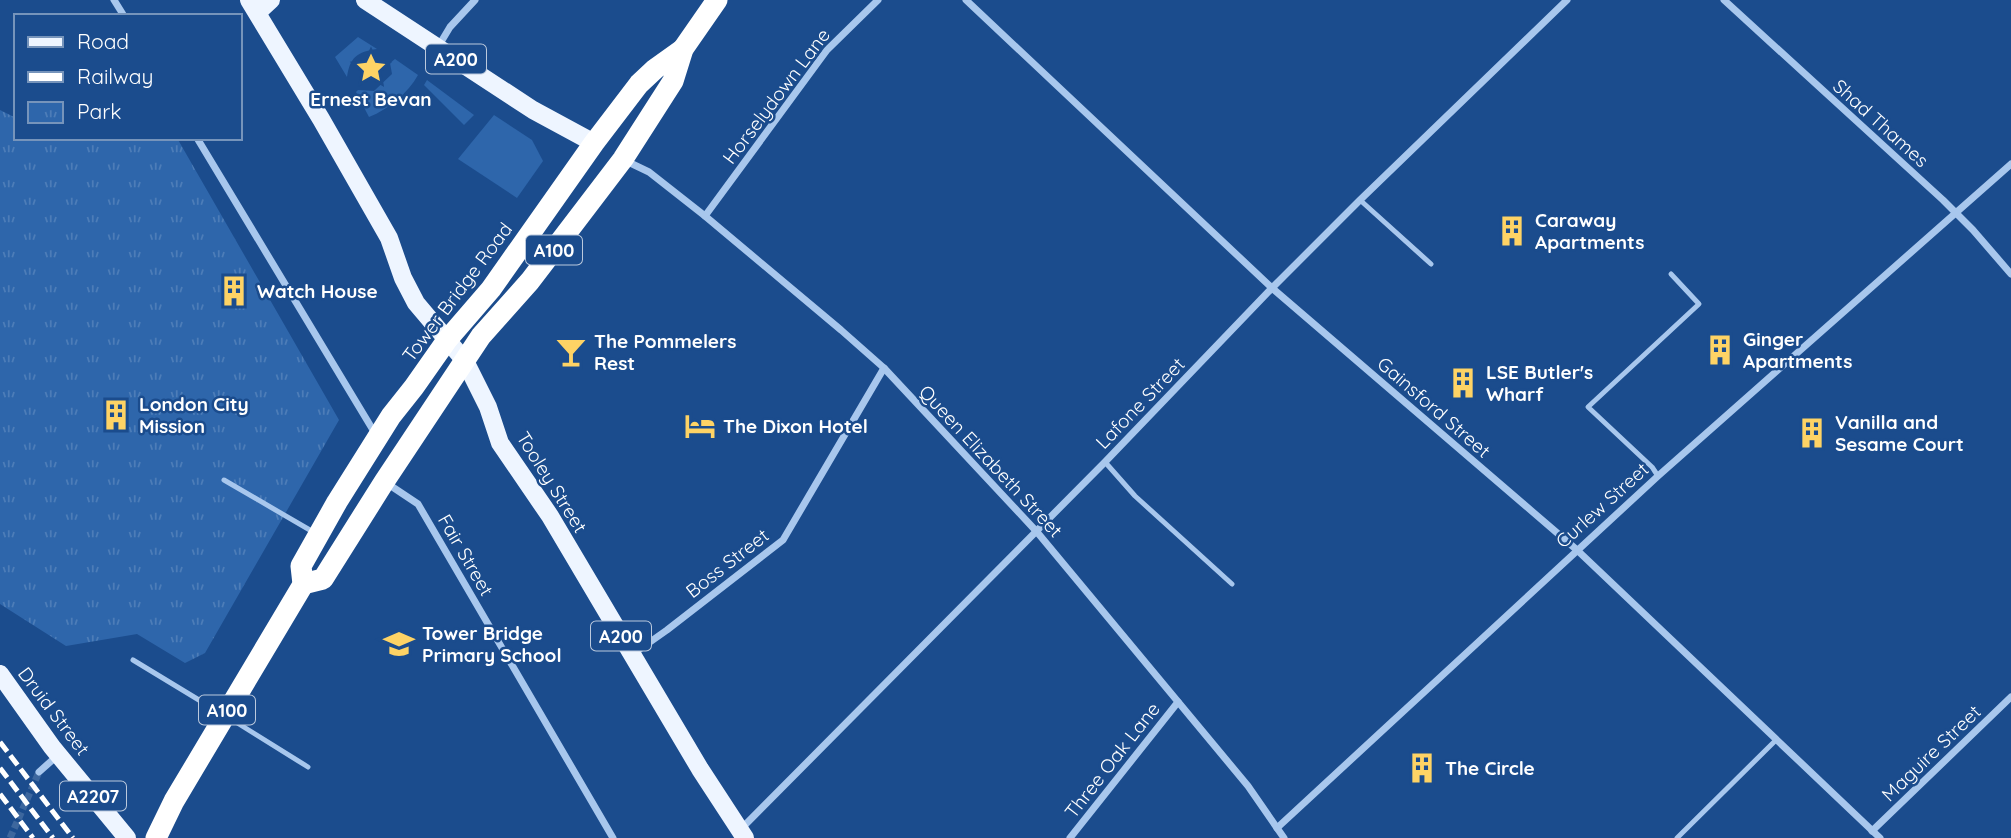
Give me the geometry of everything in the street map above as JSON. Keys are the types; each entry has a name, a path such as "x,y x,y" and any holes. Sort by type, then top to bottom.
{"highway":[{"name":"Tower Bridge Road","path":"303,584 323,579 481,336 530,281 623,159 673,81 683,49 717,0"},
{"name":"Tower Bridge Road","path":"156,838 174,801 303,584 301,566 377,437 447,340 491,289 639,84 683,49"}],"main road":[{"name":"A200","path":"377,3 438,48 533,110 594,143"},
{"name":"Tooley Street","path":"259,4 389,237 415,303 465,360 488,407 500,443 550,516 742,834"},
{"name":"Druid Street","path":"0,674 59,754 127,838"}],"street":[{"path":"438,48 450,27 475,0"},
{"name":"Horselydown Lane","path":"705,216 827,50 878,0"},
{"name":"Gainsford Street","path":"966,0 1272,288 1577,550 1880,838"},
{"name":"Lafone Street","path":"742,834 1272,288 1567,0"},
{"name":"Shad Thames","path":"1724,0 1956,214 2011,274"},
{"path":"198,140 377,437"},
{"name":"Queen Elizabeth Street","path":"623,159 649,172 705,216 884,368 1037,532 1248,786 1284,838"},
{"name":"Curlew Street","path":"1277,828 1658,475 2011,164"},
{"name":"Boss Street","path":"632,655 667,631 783,540 884,368"},
{"name":"Fair Street","path":"384,482 418,504 613,838"},
{"name":"Maguire Street","path":"1872,831 2011,697"},
{"name":"Three Oak Lane","path":"1070,838 1178,702"},
{"path":"39,772 59,754"}],"lane":[{"path":"1360,200 1431,264"},
{"path":"1658,475 1588,407 1699,303 1671,274"},
{"path":"1105,462 1135,496 1232,584"},
{"path":"224,480 318,535"},
{"path":"133,660 308,767"},
{"path":"1677,838 1776,740"}],"green space":[{"path":"358,37 377,49 356,57 350,65 347,77 335,57"},
{"path":"395,59 418,75 397,100 369,117 356,92 374,91 392,74 390,63"},
{"path":"427,80 474,115 464,125 424,85"},
{"path":"0,110 14,117 14,140 178,140 339,420 205,653 185,663 137,634 66,646 0,604"},
{"path":"494,115 532,140 543,161 517,198 458,159"}],"tunnel":[{"path":"10,838 39,772"}],"railway":[{"path":"0,742 73,838"},
{"path":"0,768 53,838"},
{"path":"0,794 33,838"}],"place":[{"name":"Ernest Bevan","path":"371,68"},
{"name":"Caraway Apartments","path":"1512,231"},
{"name":"Watch House","path":"234,291"},
{"name":"Ginger Apartments","path":"1720,350"},
{"name":"The Pommelers Rest","path":"571,352"},
{"name":"LSE Butler's Wharf","path":"1463,383"},
{"name":"London City Mission","path":"116,415"},
{"name":"The Dixon Hotel","path":"700,426"},
{"name":"Vanilla and Sesame Court","path":"1812,433"},
{"name":"Tower Bridge Primary School","path":"399,644"},
{"name":"The Circle","path":"1422,768"}]}
